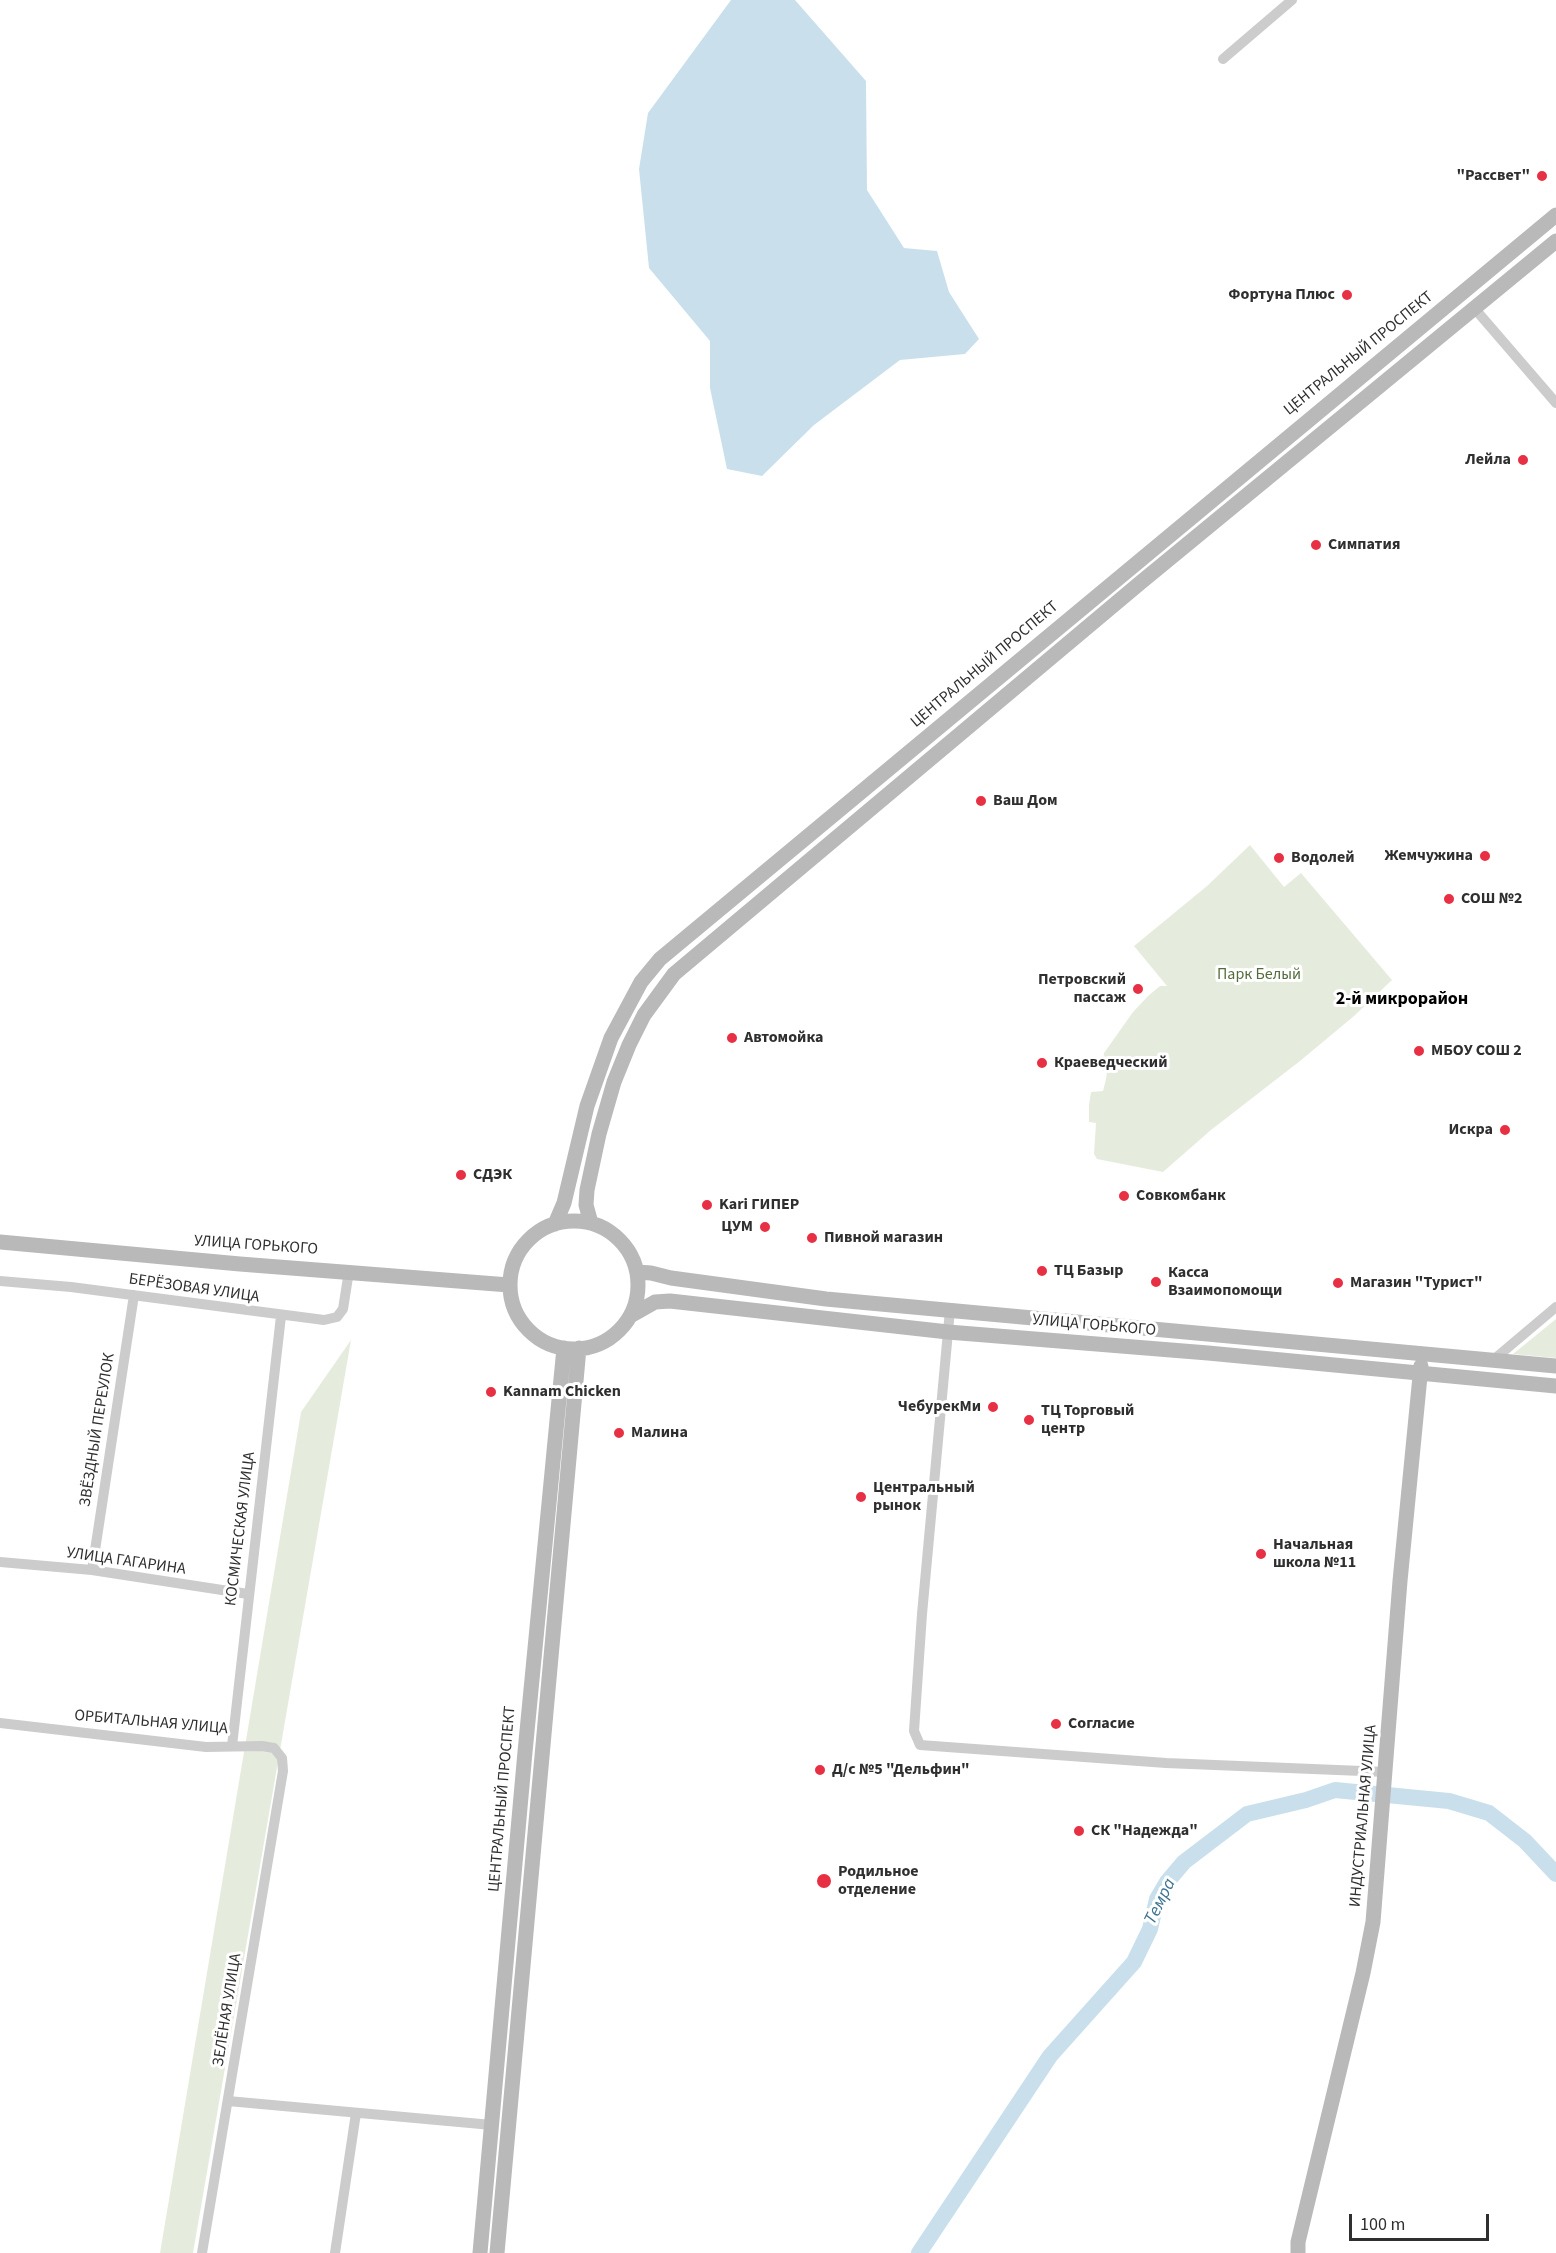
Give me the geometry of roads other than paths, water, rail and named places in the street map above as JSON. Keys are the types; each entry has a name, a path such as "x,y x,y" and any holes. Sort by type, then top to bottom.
{"main road":[{"name":"ЦЕНТРАЛЬНЫЙ ПРОСПЕКТ","path":"555,1224 564,1203 593,1087 611,1038 640,982 660,959 1556,215"},
{"path":"591,1223 586,1205 599,1134 614,1082 644,1015 674,974 1140,583 1556,241"},
{"path":"1463,293 1475,309"},
{"path":"962,709 973,724"},
{"path":"627,1005 644,1015"},
{"path":"573,1221 591,1223 606,1229 628,1251 637,1272 637,1295 632,1315 611,1337 596,1345 572,1348 548,1343 522,1322 515,1307 509,1285 516,1259 533,1236 555,1224 573,1221"},
{"name":"УЛИЦА ГОРЬКОГО","path":"0,1242 509,1285"},
{"name":"УЛИЦА ГОРЬКОГО","path":"637,1272 826,1299 1556,1366"},
{"name":"УЛИЦА ГОРЬКОГО","path":"632,1315 655,1302 670,1301 948,1332 1208,1353 1420,1375 1556,1386"},
{"name":"ЦЕНТРАЛЬНЫЙ ПРОСПЕКТ","path":"480,2253 572,1348"},
{"path":"497,2253 572,1348"},
{"name":"ИНДУСТРИАЛЬНАЯ УЛИЦА","path":"1298,2253 1298,2242 1363,1973 1373,1922 1400,1581 1422,1354"}],"street":[{"path":"1223,59 1292,0"},
{"path":"1475,309 1556,403"},
{"name":"БЕРЁЗОВАЯ УЛИЦА","path":"0,1281 134,1295 324,1320 336,1317 343,1309 348,1271"},
{"name":"ЗВЁЗДНЫЙ ПЕРЕУЛОК","path":"92,1570 134,1295"},
{"path":"1492,1361 1556,1307"},
{"path":"950,1310 915,1707 914,1731 920,1744 1166,1763 1386,1772"},
{"name":"КОСМИЧЕСКАЯ УЛИЦА","path":"232,1746 281,1316"},
{"name":"УЛИЦА ГАГАРИНА","path":"0,1562 92,1570 248,1594"},
{"name":"ОРБИТАЛЬНАЯ УЛИЦА","path":"0,1723 206,1747 274,1748 282,1758 283,1771"},
{"name":"ЗЕЛЁНАЯ УЛИЦА","path":"202,2253 283,1771"},
{"path":"228,2101 492,2125"},
{"path":"334,2253 356,2113"}],"water":[{"path":"731,0 795,0 866,81 867,190 904,248 937,251 949,292 979,339 965,354 900,360 814,425 762,476 727,469 710,388 710,341 649,268 639,169 648,113"}],"waterway":[{"name":"Темра","path":"919,2253 1050,2056 1134,1962 1150,1929 1157,1899 1167,1882 1184,1862 1247,1814 1306,1800 1335,1790 1449,1801 1489,1813 1525,1841 1556,1874"}],"place":[{"name":"\"Рассвет\"","path":"1542,176"},
{"name":"Фортуна Плюс","path":"1347,295"},
{"name":"Лейла","path":"1523,460"},
{"name":"Симпатия","path":"1316,545"},
{"name":"Ваш Дом","path":"981,801"},
{"name":"Жемчужина","path":"1485,856"},
{"name":"Водолей","path":"1279,858"},
{"name":"СОШ №2","path":"1449,899"},
{"name":"Петровский пассаж","path":"1138,989"},
{"name":"Автомойка","path":"732,1038"},
{"name":"МБОУ СОШ 2","path":"1419,1051"},
{"name":"Краеведческий","path":"1042,1063"},
{"name":"Искра","path":"1505,1130"},
{"name":"СДЭК","path":"461,1175"},
{"name":"Совкомбанк","path":"1124,1196"},
{"name":"Kari ГИПЕР","path":"707,1205"},
{"name":"ЦУМ","path":"765,1227"},
{"name":"Пивной магазин","path":"812,1238"},
{"name":"ТЦ Базыр","path":"1042,1271"},
{"name":"Касса Взаимопомощи","path":"1156,1282"},
{"name":"Магазин \"Турист\"","path":"1338,1283"},
{"name":"Kannam Chicken","path":"491,1392"},
{"name":"ЧебурекМи","path":"993,1407"},
{"name":"ТЦ Торговый центр","path":"1029,1420"},
{"name":"Малина","path":"619,1433"},
{"name":"Центральный рынок","path":"861,1497"},
{"name":"Начальная школа №11","path":"1261,1554"},
{"name":"Согласие","path":"1056,1724"},
{"name":"Д/c №5 \"Дельфин\"","path":"820,1770"},
{"name":"СК \"Надежда\"","path":"1079,1831"},
{"name":"Родильное отделение","path":"824,1881"}],"district":[{"name":"2-й микрорайон","path":"1402,1000"}],"park label":[{"name":"Парк Белый","path":"1259,975"}]}
